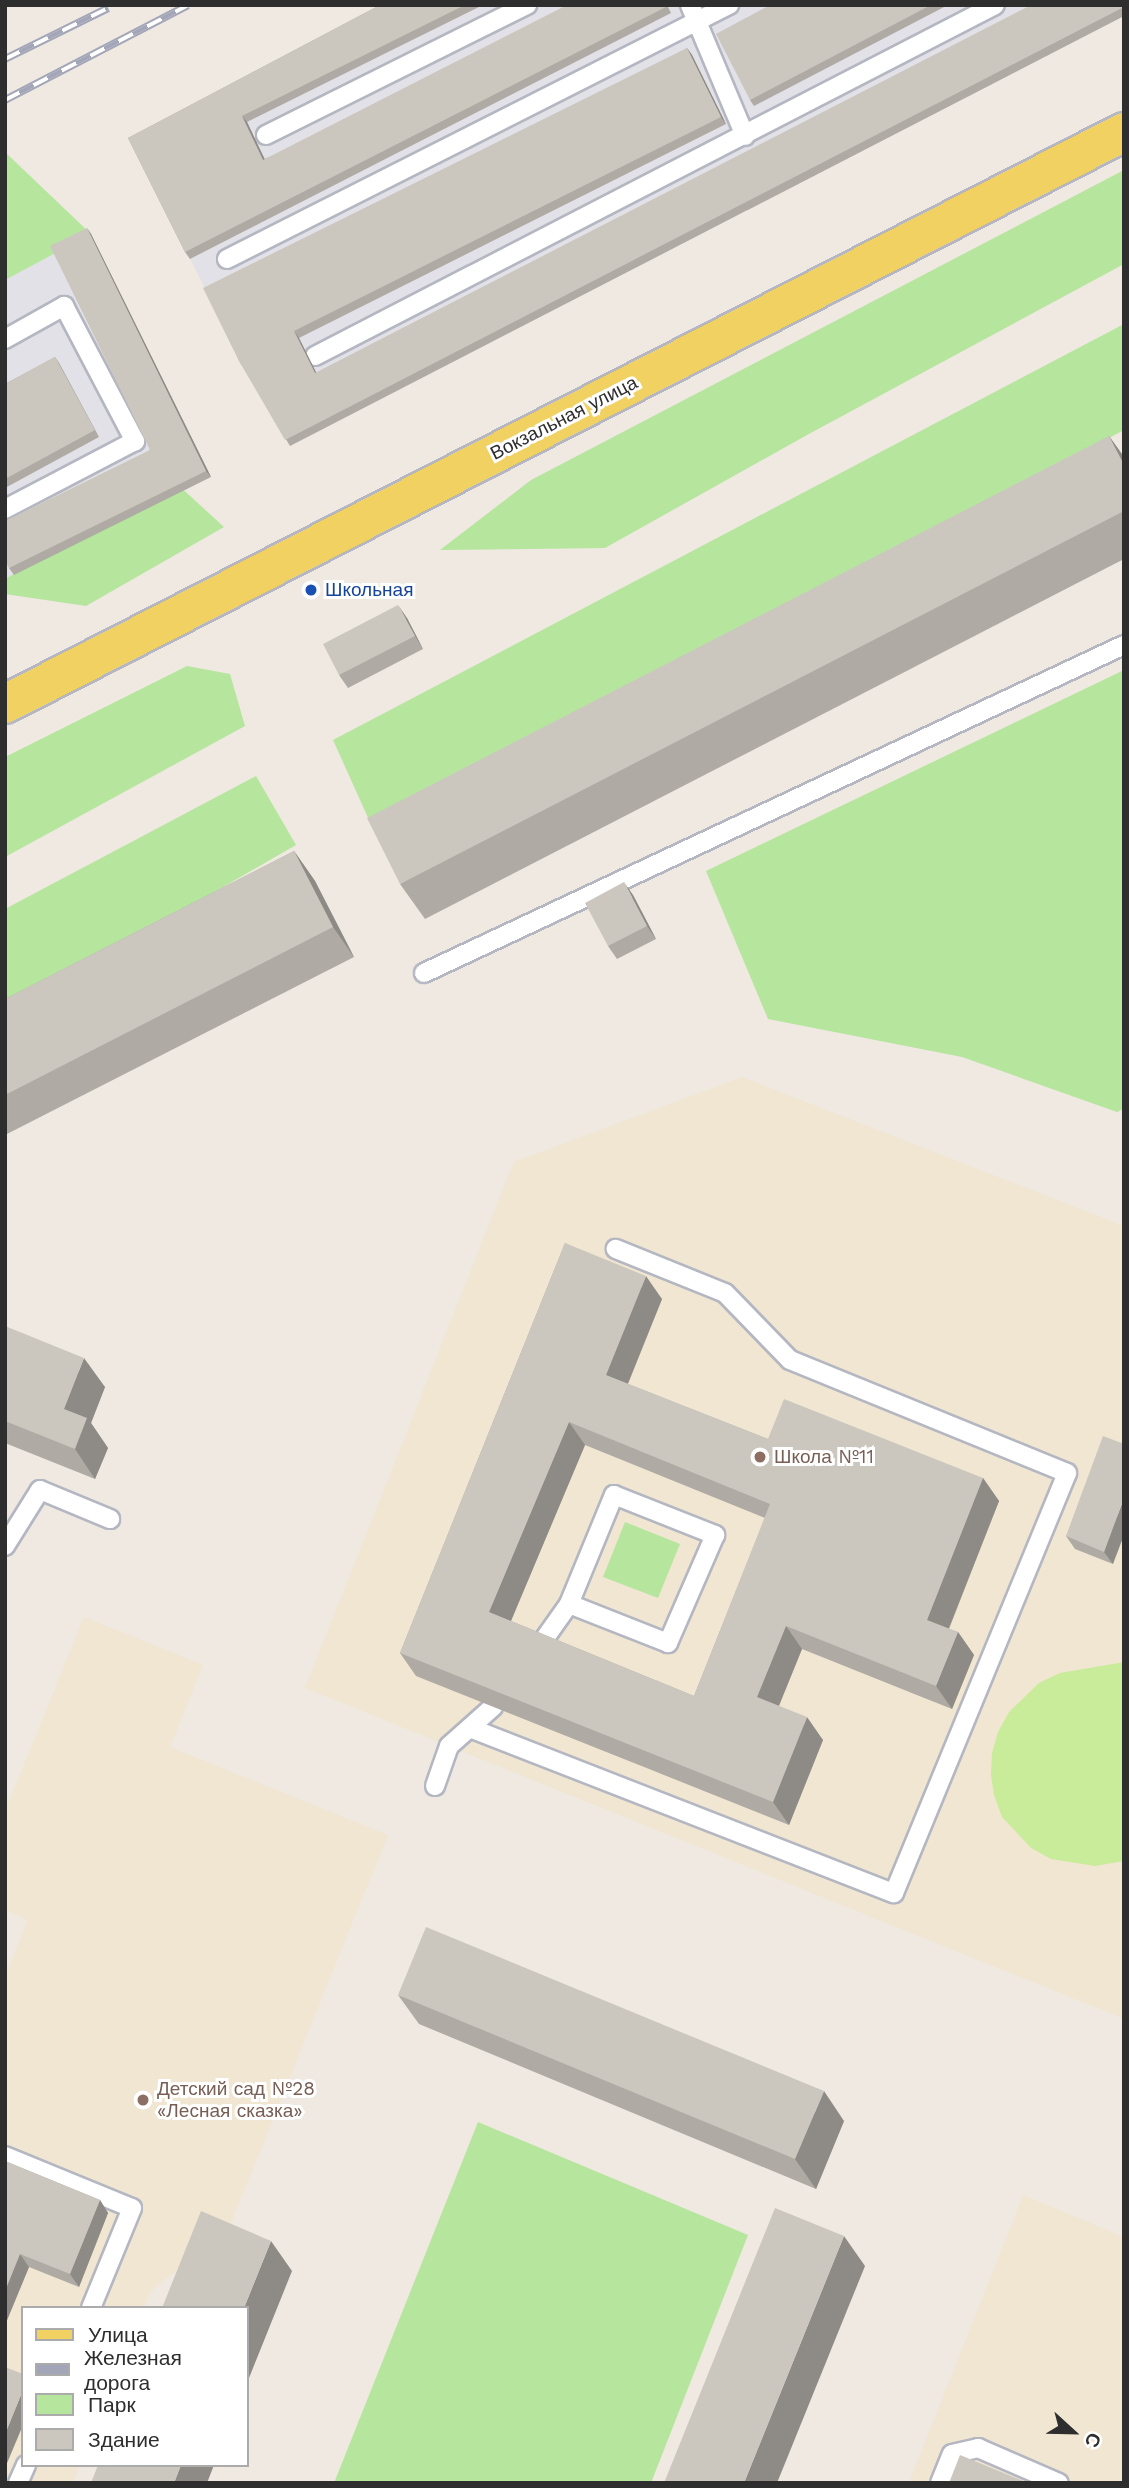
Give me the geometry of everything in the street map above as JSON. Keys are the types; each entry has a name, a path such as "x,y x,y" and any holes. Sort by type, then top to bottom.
{"main road":[{"name":"Вокзальная улица","path":"6,703 1124,132"}],"lane":[{"path":"266,135 527,5"},
{"path":"690,5 745,136"},
{"path":"227,259 730,5"},
{"path":"315,356 995,5"},
{"path":"5,338 64,306 135,441 5,509"},
{"path":"424,973 1124,645"},
{"path":"470,1728 894,1893 1067,1474 790,1360 725,1293 616,1249"},
{"path":"5,1546 40,1490 110,1519"},
{"path":"538,1648 569,1604 614,1495 715,1535 668,1643 569,1604"},
{"path":"435,1786 449,1746 493,1707"},
{"path":"5,2156 132,2208 92,2306"},
{"path":"940,2483 952,2454 978,2448 1059,2483"},
{"path":"18,2483 25,2467"}],"shaded area":[{"path":"397,5 1124,5 1124,16 290,446 243,365 133,144"},
{"path":"54,253 211,477 5,579 5,280"},
{"name":"Школа №11","path":"742,1077 1124,1226 1124,2019 305,1688 514,1162"},
{"name":"Детский сад №28 «Лесная сказка»","path":"84,1617 203,1665 170,1747 388,1835 230,2225 150,2292 145,2306 21,2306 21,2467 79,2467 73,2483 5,2483 5,1976 28,1920 5,1910 5,1811"},
{"path":"1023,2195 1124,2237 1124,2483 909,2483"}],"green space":[{"path":"5,152 91,234 5,280"},
{"path":"1124,170 1124,264 807,435 605,548 440,550 531,480"},
{"path":"1124,324 1124,430 824,590 370,822 333,740"},
{"path":"176,483 224,527 86,606 5,594 5,579"},
{"path":"187,666 230,674 245,726 5,857 5,757"},
{"path":"1124,670 1124,1109 1117,1112 962,1057 768,1019 706,871"},
{"path":"256,776 296,845 5,1013 5,909"},
{"path":"625,1522 680,1544 658,1598 603,1577"},
{"path":"1124,1662 1124,1861 1095,1866 1051,1859 1031,1848 1002,1817 994,1795 991,1775 992,1753 998,1732 1009,1712 1039,1683 1060,1673"},
{"path":"478,2122 748,2235 651,2483 334,2483"}],"building":[{"path":"380,5 465,5 242,116 263,160 567,5 666,7 185,252 128,138"},
{"path":"770,5 931,5 750,100 716,34"},
{"path":"1031,5 1124,7 285,440 238,359 203,288 687,48 721,117 294,331 315,373"},
{"path":"87,228 206,471 9,568 5,560 5,521 150,450 50,246"},
{"path":"55,357 95,430 5,479 5,384"},
{"path":"1109,436 1124,465 1124,511 400,884 367,818"},
{"path":"398,605 415,636 339,675 323,644"},
{"path":"294,851 333,927 5,1095 5,999"},
{"path":"624,882 647,926 608,946 585,903"},
{"path":"565,1243 646,1276 606,1375 768,1439 784,1399 983,1478 927,1620 958,1632 936,1686 786,1626 757,1697 807,1717 773,1802 400,1653","holes":["569,1422 770,1504 694,1696 489,1612"]},
{"path":"5,1326 84,1358 64,1409 87,1418 75,1449 5,1421"},
{"path":"1103,1436 1124,1444 1124,1498 1104,1552 1066,1536"},
{"path":"426,1927 824,2091 795,2159 398,1995"},
{"path":"5,2161 100,2200 70,2274 20,2254 5,2291"},
{"path":"775,2208 844,2236 744,2483 664,2483"},
{"path":"201,2211 271,2241 245,2306 163,2306"},
{"path":"5,2367 21,2373 21,2395 5,2434"},
{"path":"960,2455 1028,2483 949,2483"},
{"path":"97,2467 180,2467 174,2483 91,2483"}],"railway":[{"path":"5,100 188,5"},
{"path":"5,59 108,8"}],"place":[{"name":"Школьная","path":"311,590"},
{"name":"Школа №11","path":"760,1457"},
{"name":"Детский сад №28 «Лесная сказка»","path":"143,2100"}]}
